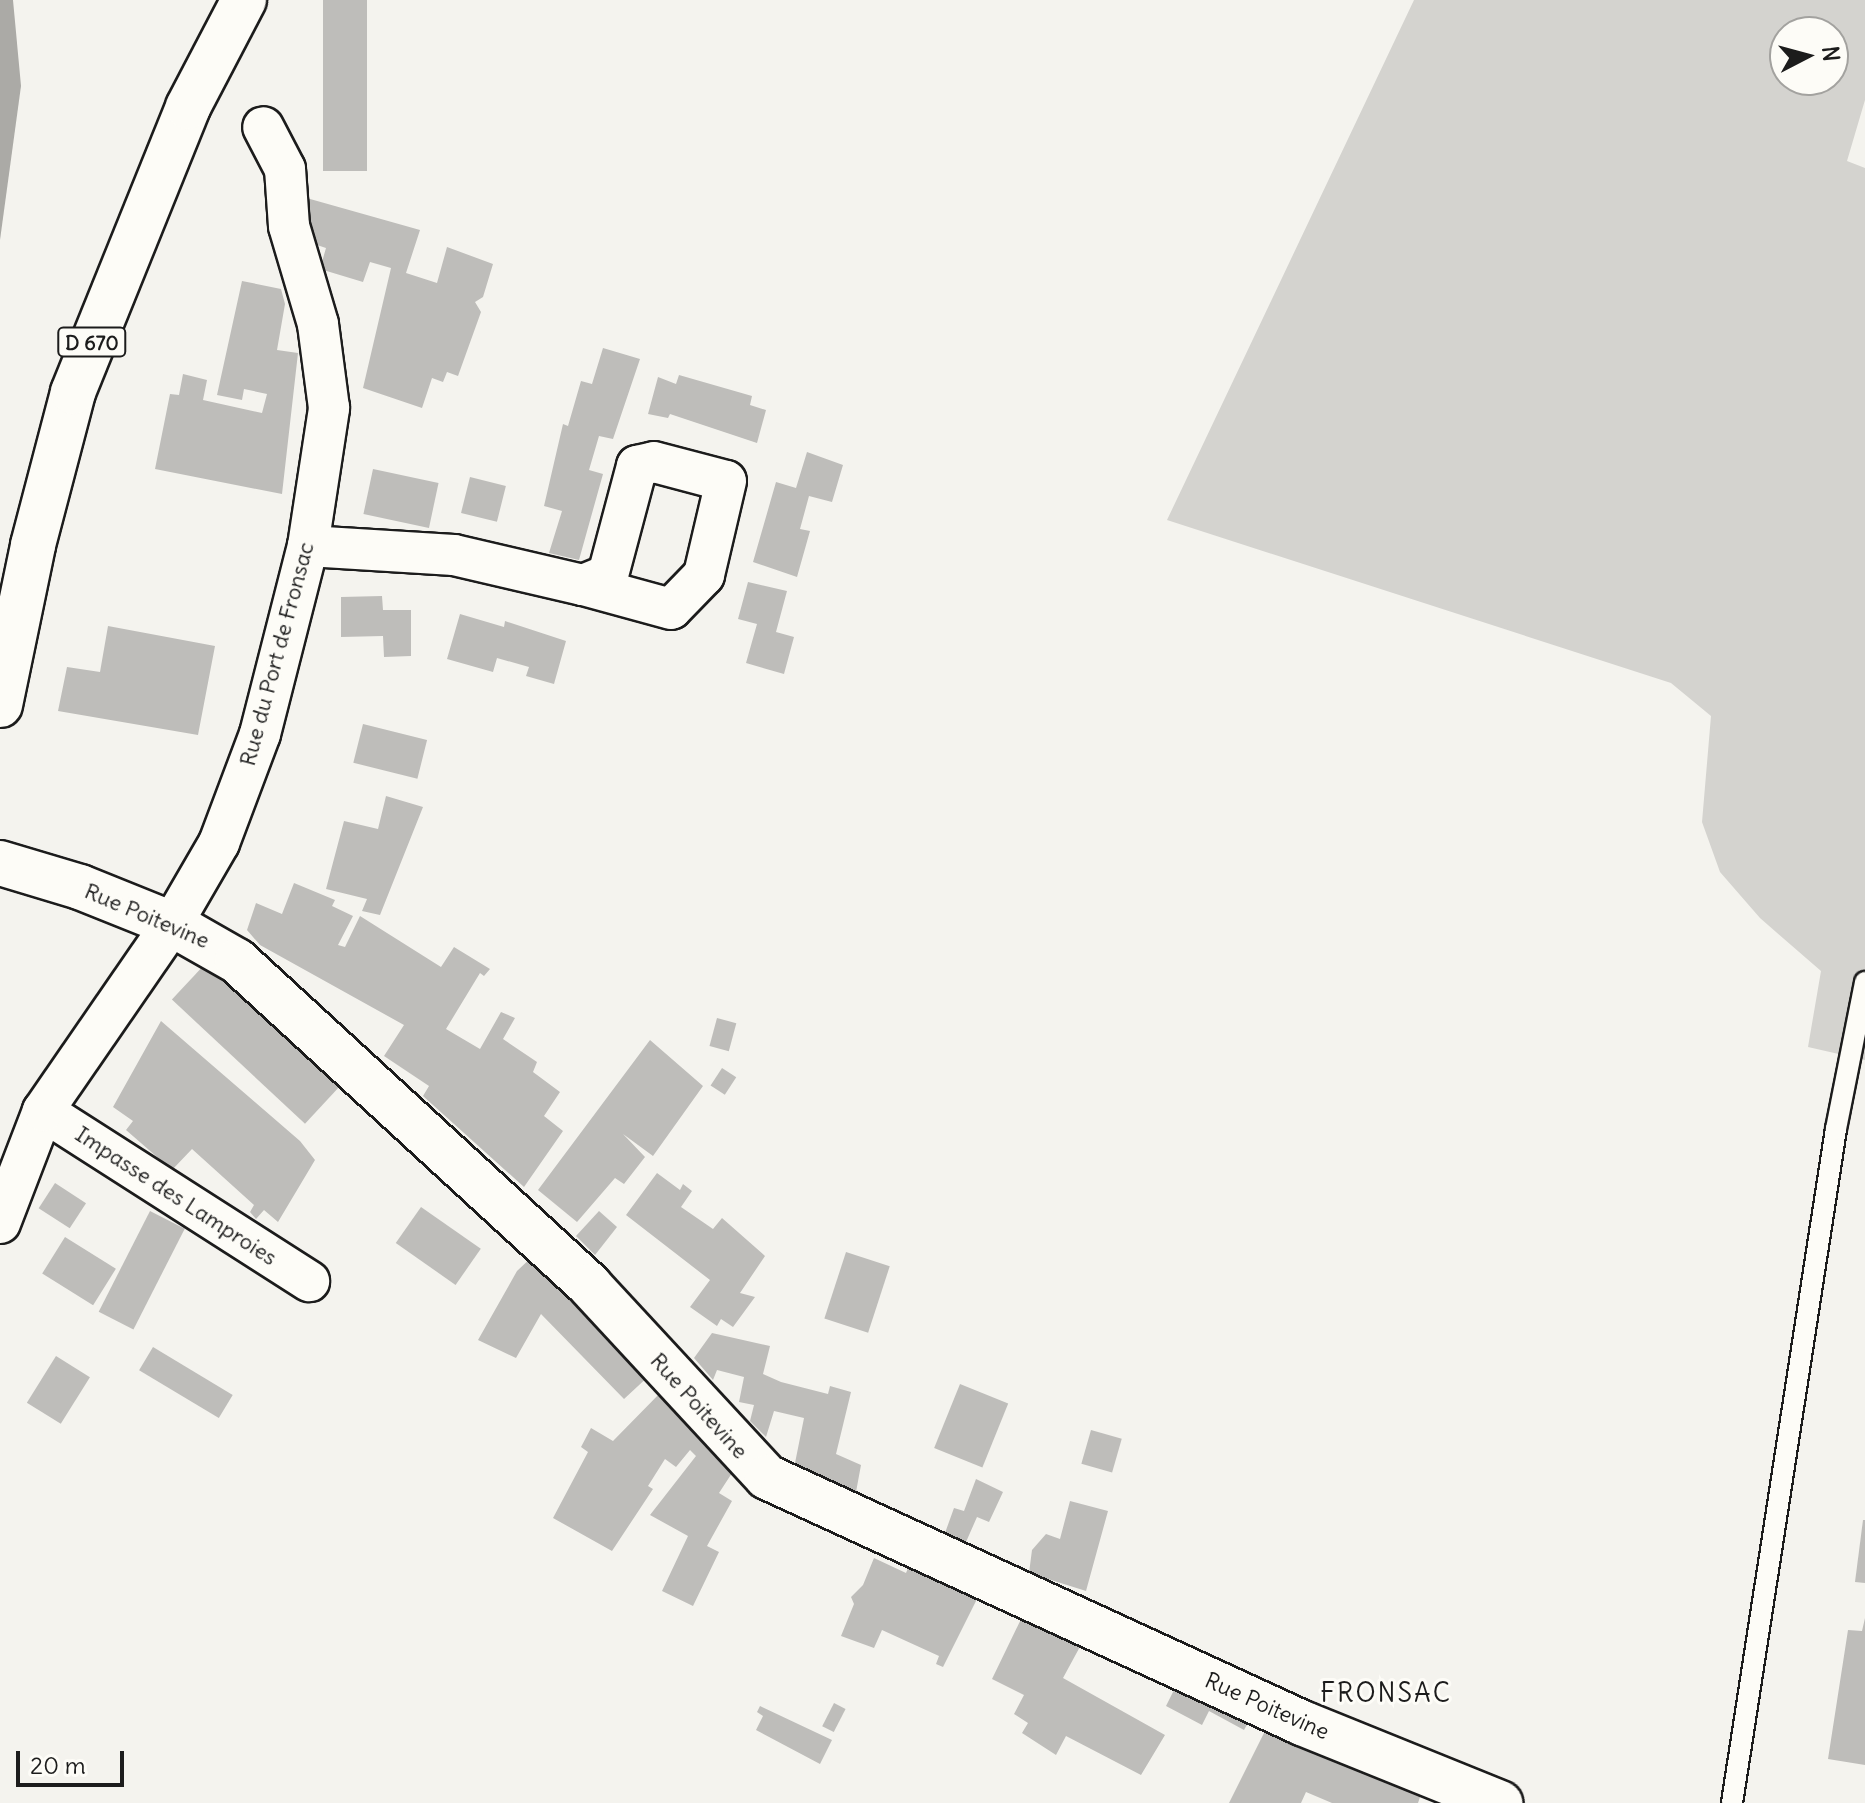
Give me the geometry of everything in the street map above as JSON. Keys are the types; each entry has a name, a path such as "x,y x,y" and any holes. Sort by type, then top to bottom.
{"street":[{"name":"D 670","path":"0,705 33,545 73,392 176,135 244,0"},
{"name":"Rue du Port de Fronsac","path":"0,1223 43,1111 172,924 219,843 260,734 308,546 329,408 318,324 289,226 285,169 263,127"},
{"path":"308,546 454,555 583,585"},
{"name":"Rue Poitevine","path":"0,863 80,887 206,938 237,961 590,1286 767,1477 1302,1723 1500,1803"},
{"name":"Impasse des Lamproies","path":"43,1111 309,1281"}],"lane":[{"path":"1732,1803 1834,1144 1865,982"}],"shaded area":[{"path":"0,0 13,0 21,86 0,240"},
{"path":"1414,0 1865,0 1865,100 1847,161 1865,168 1865,1060 1808,1047 1821,971 1760,918 1720,872 1702,822 1711,716 1671,683 1167,520"}],"building":[{"path":"323,0 367,0 367,171 323,171"},
{"path":"303,197 420,230 406,273 437,283 447,247 493,264 483,297 475,302 481,312 458,376 447,372 443,382 432,378 422,408 363,388 391,268 370,262 363,282 320,269 326,248 311,243"},
{"path":"242,281 281,289 285,304 277,350 298,353 282,494 155,469 170,394 179,395 183,374 207,380 203,400 262,413 267,394 244,389 242,400 217,395"},
{"path":"603,348 640,359 613,439 599,436 589,470 603,474 579,560 549,553 562,511 544,506 563,424 568,426 581,381 592,384"},
{"path":"679,375 752,396 750,405 766,410 757,443 670,414 668,418 648,414 658,377 676,384"},
{"path":"807,452 843,465 832,502 809,496 800,529 810,531 797,577 753,562 776,482 796,488"},
{"path":"373,469 439,483 429,528 363,514"},
{"path":"470,477 506,486 497,522 461,513"},
{"path":"748,582 787,591 776,632 794,637 784,674 746,663 757,624 738,619"},
{"path":"382,596 383,610 411,610 411,656 384,657 383,636 341,637 341,597"},
{"path":"460,614 504,627 505,621 566,641 554,684 526,676 529,667 497,658 493,672 447,659"},
{"path":"108,626 215,646 198,735 58,711 67,667 100,672"},
{"path":"363,724 427,740 417,779 353,763"},
{"path":"386,796 423,807 380,915 362,911 367,899 326,889 344,821 378,829"},
{"path":"294,883 335,900 332,906 353,916 338,945 345,947 360,916 441,967 454,947 490,969 484,976 480,973 446,1029 480,1049 501,1012 515,1018 503,1039 537,1062 533,1072 560,1092 544,1116 563,1131 524,1187 423,1096 429,1086 384,1056 404,1025 260,945 247,930 256,903 282,914"},
{"path":"206,963 339,1087 305,1124 172,1000"},
{"path":"717,1018 736,1023 729,1051 709,1046"},
{"path":"161,1021 300,1141 315,1160 278,1222 264,1210 256,1219 250,1212 254,1205 192,1149 172,1170 126,1130 133,1121 113,1107"},
{"path":"650,1040 703,1086 653,1156 623,1134 645,1157 624,1184 615,1178 577,1222 538,1190"},
{"path":"722,1068 736,1077 725,1095 711,1086"},
{"path":"657,1173 680,1190 683,1184 692,1191 681,1207 713,1229 722,1218 765,1256 740,1293 755,1297 733,1327 721,1319 717,1326 690,1307 710,1280 626,1215"},
{"path":"55,1183 86,1203 70,1228 39,1208"},
{"path":"421,1207 481,1249 456,1285 396,1243"},
{"path":"150,1211 185,1229 133,1329 99,1312"},
{"path":"599,1211 617,1227 595,1255 576,1236"},
{"path":"65,1237 116,1269 93,1305 42,1273"},
{"path":"846,1252 890,1266 868,1333 824,1319"},
{"path":"534,1255 651,1374 624,1399 541,1314 516,1358 478,1340 517,1271"},
{"path":"712,1333 770,1346 763,1374 781,1382 828,1394 830,1386 851,1392 836,1454 861,1465 856,1492 795,1463 804,1418 774,1411 766,1437 750,1421 754,1405 739,1402 744,1377 717,1370 713,1380 694,1358"},
{"path":"153,1347 233,1395 219,1418 139,1370"},
{"path":"56,1356 90,1377 61,1424 27,1403"},
{"path":"960,1384 1008,1403 982,1467 934,1448"},
{"path":"665,1388 710,1439 705,1445 734,1470 719,1493 732,1501 707,1546 719,1552 693,1606 662,1591 688,1536 650,1515 696,1456 690,1450 676,1467 665,1459 648,1486 653,1489 612,1551 553,1518 588,1452 581,1447 591,1428 613,1441"},
{"path":"1091,1430 1122,1439 1112,1472 1081,1464"},
{"path":"976,1479 1003,1492 989,1522 977,1517 966,1542 945,1533 954,1508 964,1511"},
{"path":"1070,1501 1108,1511 1086,1591 1029,1573 1032,1550 1046,1534 1060,1539"},
{"path":"1865,1520 1865,1583 1855,1582"},
{"path":"913,1556 982,1589 943,1667 936,1664 939,1656 882,1630 874,1648 841,1636 854,1604 851,1597 863,1585 874,1558 906,1573"},
{"path":"1023,1615 1082,1643 1063,1678 1165,1735 1141,1775 1066,1736 1056,1755 1022,1733 1028,1723 1014,1714 1024,1695 992,1679"},
{"path":"1865,1618 1865,1765 1828,1759 1848,1630 1862,1631"},
{"path":"1176,1686 1249,1721 1244,1730 1209,1711 1202,1725 1166,1706"},
{"path":"834,1703 846,1709 834,1732 822,1726"},
{"path":"760,1706 832,1740 820,1764 756,1730 763,1716 757,1712"},
{"path":"1266,1729 1421,1794 1418,1803 1332,1803 1306,1792 1301,1803 1229,1803"}],"district":[{"name":"FRONSAC","path":"1386,1693"}]}
